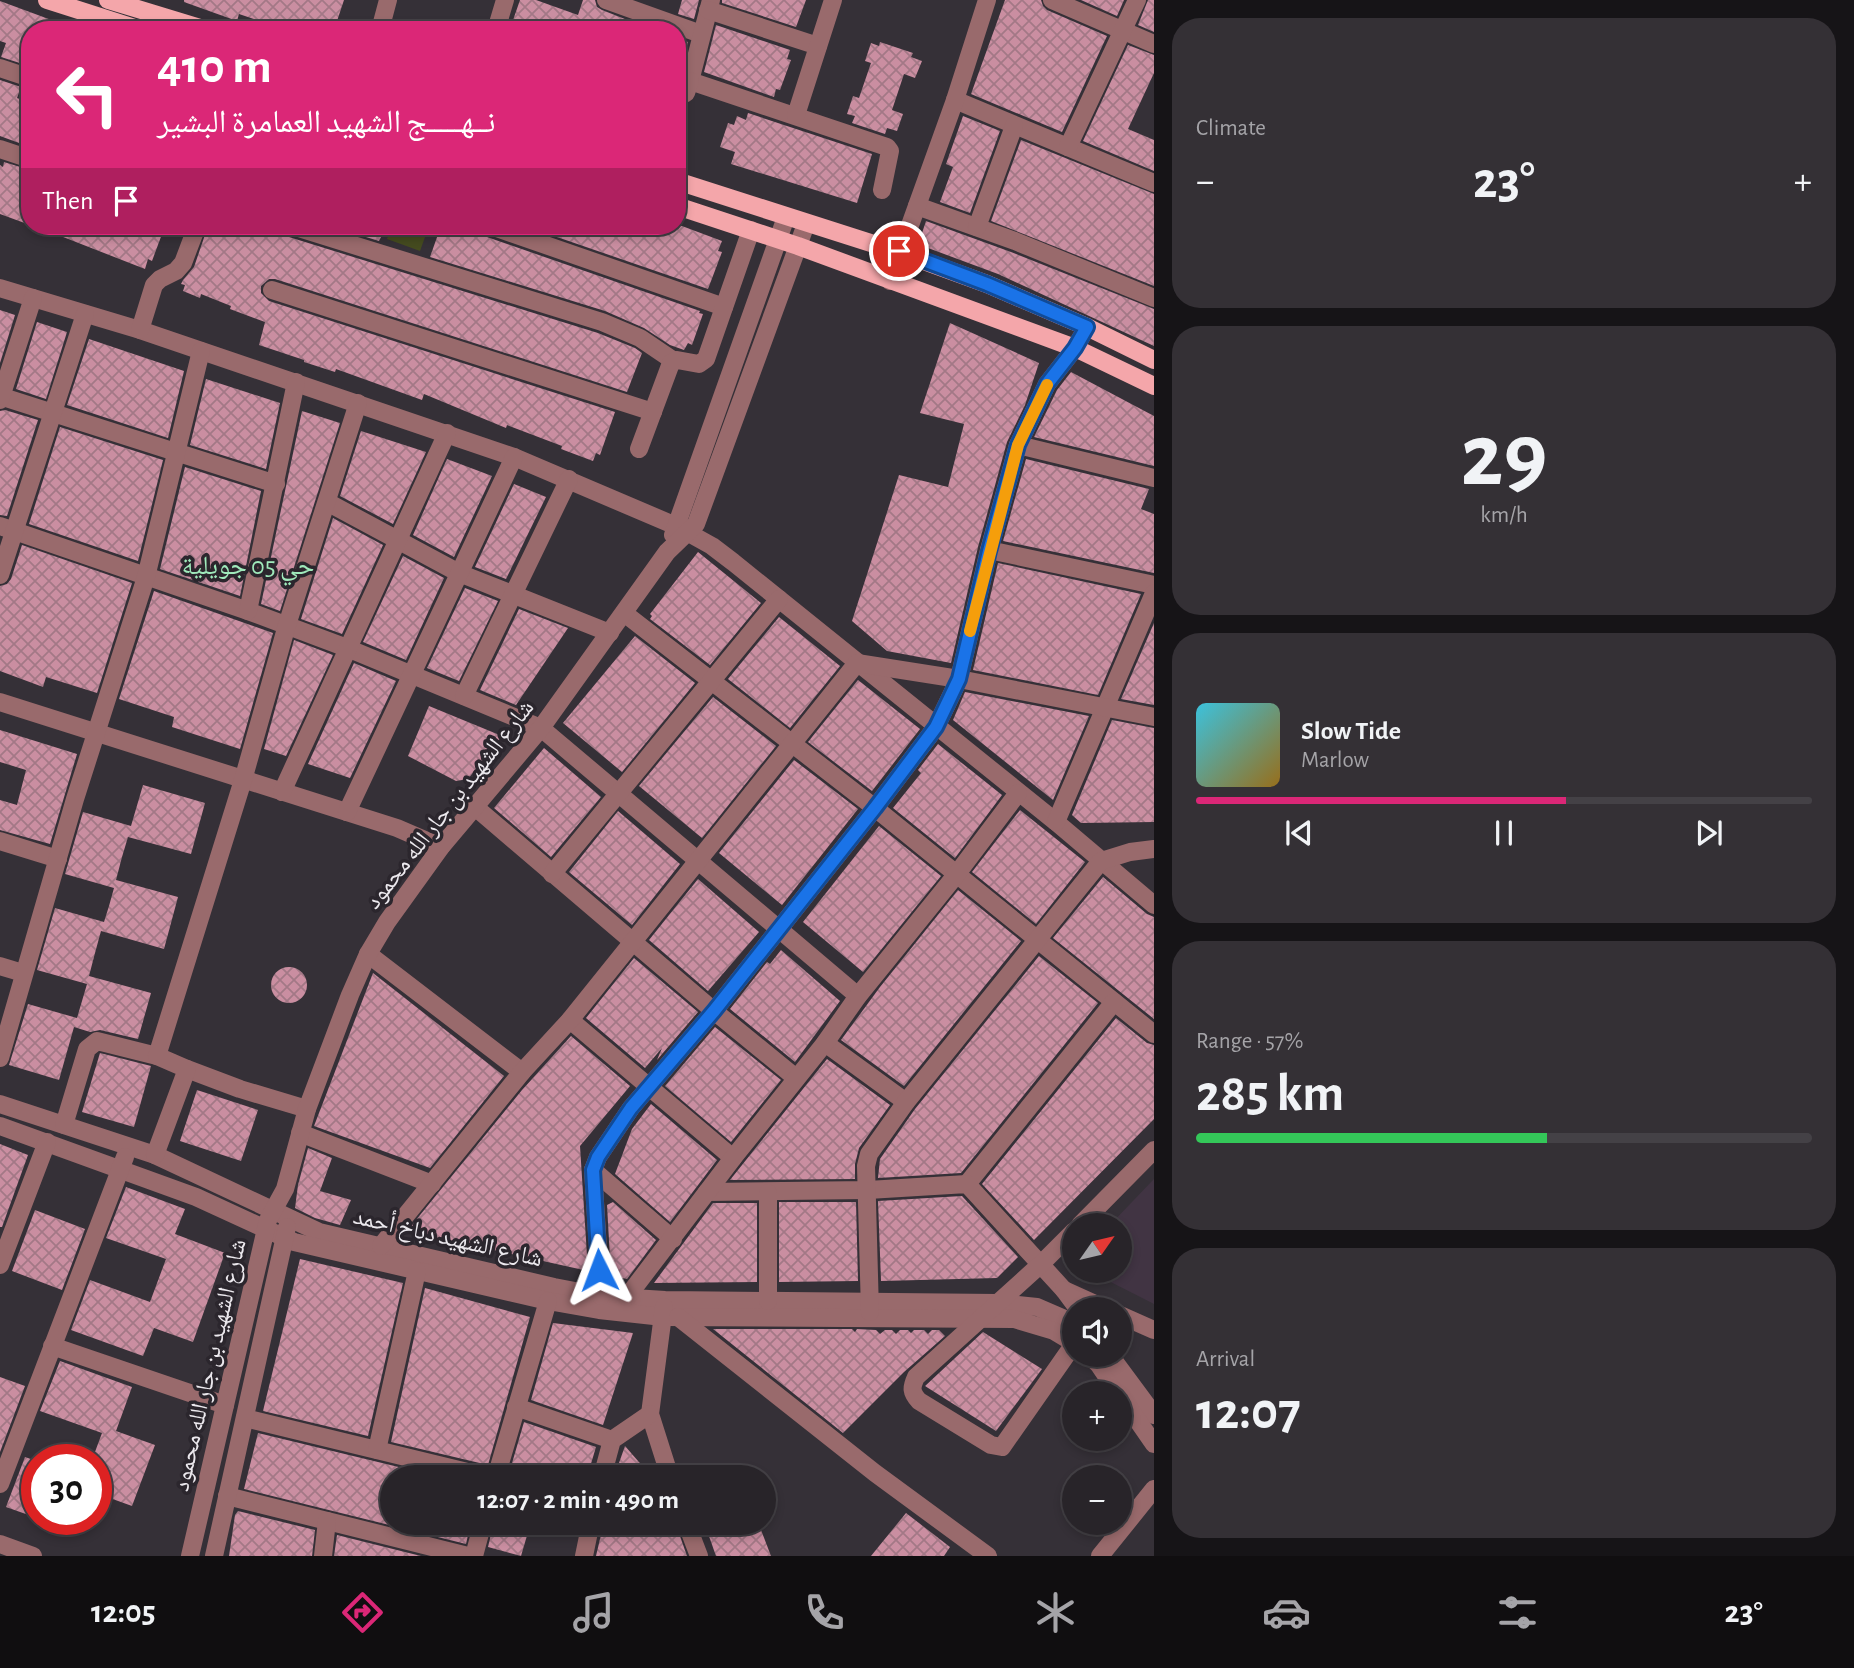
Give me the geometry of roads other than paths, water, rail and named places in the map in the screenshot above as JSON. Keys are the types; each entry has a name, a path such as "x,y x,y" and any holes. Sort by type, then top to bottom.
{"main road":[{"path":"47,0 113,21"},
{"path":"114,1 178,21"},
{"path":"686,184 806,224 899,251 987,284 1087,327 1154,360"},
{"path":"686,209 798,246 1075,348 1154,386"}],"street":[{"path":"382,21 388,0"},
{"path":"499,21 505,0"},
{"path":"606,0 665,21"},
{"path":"796,115 833,0"},
{"path":"890,281 955,100 987,0"},
{"path":"1052,0 1154,44"},
{"path":"1068,147 1137,0"},
{"path":"686,93 710,5 818,46"},
{"path":"686,29 701,34"},
{"path":"0,68 21,75"},
{"path":"690,81 796,115 889,149 882,190"},
{"path":"955,100 1154,183"},
{"path":"977,227 1014,126"},
{"path":"0,149 21,156"},
{"path":"917,206 977,227 1154,298"},
{"path":"683,530 786,217"},
{"name":"شارع الشهيد بن جار الله محمود","path":"215,1556 285,1239 280,1213 285,1189 307,1109 368,954 409,889 541,728 683,530 701,515 806,224"},
{"path":"321,235 603,322 639,338 674,360 694,365 703,363 751,230"},
{"path":"140,330 153,289 160,279 176,271 183,263 194,235"},
{"path":"517,235 724,307"},
{"path":"0,288 140,330 447,433 569,479 683,530 712,546 1152,900"},
{"path":"272,290 653,412"},
{"path":"33,298 0,397 276,484"},
{"path":"0,575 7,528 54,413 85,314"},
{"path":"601,1296 593,1170 598,1157 648,1086 714,1011 936,727 959,679 989,551 1018,445 1047,384 1075,348 1087,327"},
{"path":"0,1058 23,973 146,577 201,351"},
{"path":"639,449 669,366 674,360"},
{"path":"248,611 296,382"},
{"path":"157,1056 243,780 287,625 358,403"},
{"path":"282,792 447,433"},
{"path":"1018,445 1154,478"},
{"path":"347,812 514,457"},
{"path":"464,696 569,479"},
{"path":"327,502 459,573 610,633"},
{"path":"7,528 287,625 541,728 858,996"},
{"path":"989,551 1154,584"},
{"path":"1056,822 1154,593"},
{"path":"552,874 779,599"},
{"path":"624,613 875,808 1037,942 1154,1034"},
{"path":"856,663 959,679 1154,717"},
{"path":"381,1246 523,1072 570,1020 856,663"},
{"path":"0,702 397,828 441,847"},
{"path":"627,1297 1018,793"},
{"path":"475,807 632,943 796,1077"},
{"path":"0,841 58,859"},
{"path":"871,1319 866,1166 869,1154 906,1102 1101,861 1130,852 1154,849"},
{"path":"368,954 523,1072"},
{"path":"0,966 23,973"},
{"path":"707,1192 868,1190 967,1184 1114,1002"},
{"path":"570,1020 733,1158"},
{"path":"64,1125 87,1049 97,1041 157,1056 240,1089 307,1109"},
{"path":"825,1043 906,1102"},
{"path":"155,1156 187,1069"},
{"name":"شارع الشهيد دباخ أحمد","path":"0,1104 155,1156 318,1232 554,1287 601,1296 627,1297 669,1311 768,1301 870,1300 998,1303 1038,1307 1062,1318"},
{"name":"شارع الشهيد دباخ أحمد","path":"0,1126 120,1168 222,1208 285,1239 548,1301 599,1310 1026,1321 1062,1335"},
{"path":"300,1133 432,1184"},
{"path":"0,1265 47,1142"},
{"path":"0,1484 129,1146"},
{"path":"1092,1213 1154,1150"},
{"path":"593,1170 673,1239"},
{"path":"967,1184 1069,1297"},
{"path":"768,1192 768,1301"},
{"name":"شارع الشهيد بن جار الله محمود","path":"190,1556 265,1230 280,1213"},
{"path":"1062,1242 916,1377 911,1388 919,1401 1002,1447 1062,1360"},
{"path":"377,1450 417,1271"},
{"path":"1064,1290 1079,1297"},
{"path":"499,1465 548,1301"},
{"path":"666,1465 650,1414 669,1311 875,1473 988,1556"},
{"path":"1132,1320 1154,1330"},
{"path":"52,1346 225,1405"},
{"path":"1119,1367 1154,1415"},
{"path":"516,1407 612,1440"},
{"path":"1132,1413 1154,1444"},
{"path":"606,1465 612,1440 650,1414"},
{"path":"245,1418 439,1465"},
{"path":"1100,1556 1154,1489"},
{"path":"227,1496 468,1556"},
{"path":"323,1556 327,1521"},
{"path":"474,1556 480,1535"},
{"path":"584,1556 588,1535"},
{"path":"691,1535 699,1556"},
{"path":"0,1544 33,1556"}],"district":[{"name":"حي 05 جويلية","path":"248,565"}]}
